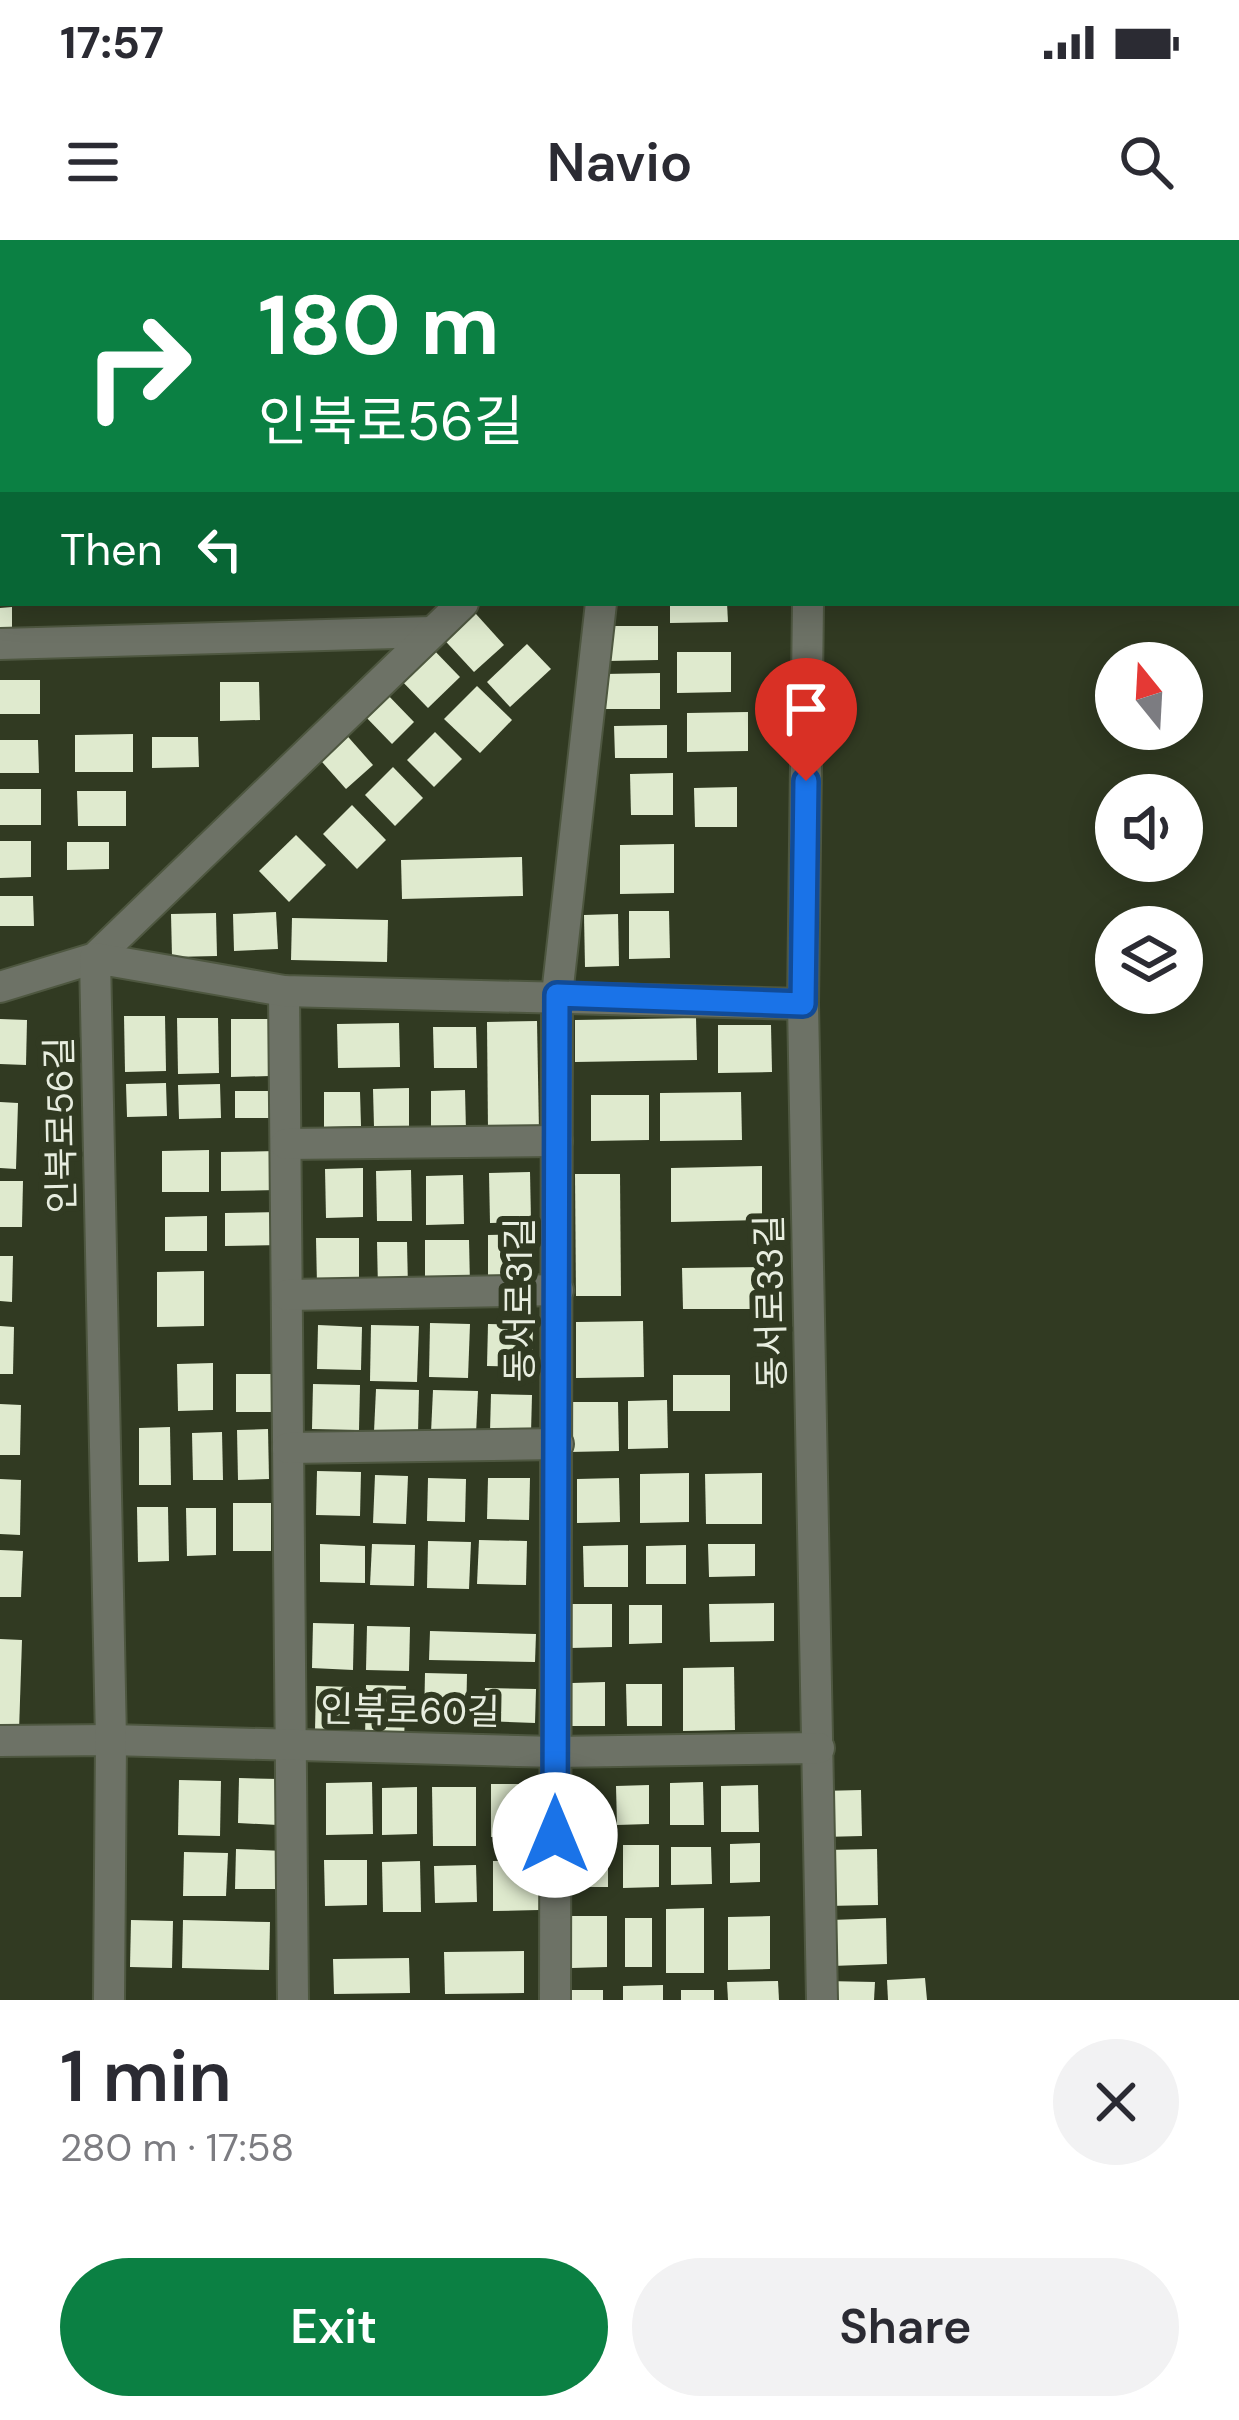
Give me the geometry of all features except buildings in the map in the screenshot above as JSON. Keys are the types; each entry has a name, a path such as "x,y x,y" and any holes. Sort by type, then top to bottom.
{"street":[{"path":"95,958 460,606"},
{"name":"동서로31길","path":"555,2000 557,995 601,606"},
{"name":"동서로33길","path":"808,606 803,1004 822,2000"},
{"path":"0,644 431,632"},
{"path":"0,987 95,958 284,991 803,1004"},
{"name":"인북로56길","path":"95,958 111,1740 109,2000"},
{"path":"284,991 293,2000"},
{"path":"286,1144 557,1141"},
{"path":"287,1295 558,1289"},
{"path":"289,1448 558,1444"},
{"name":"인북로60길","path":"0,1741 555,1752 819,1748"}],"route":[{"path":"555,1835 557,995 803,1004 806,781"}]}
